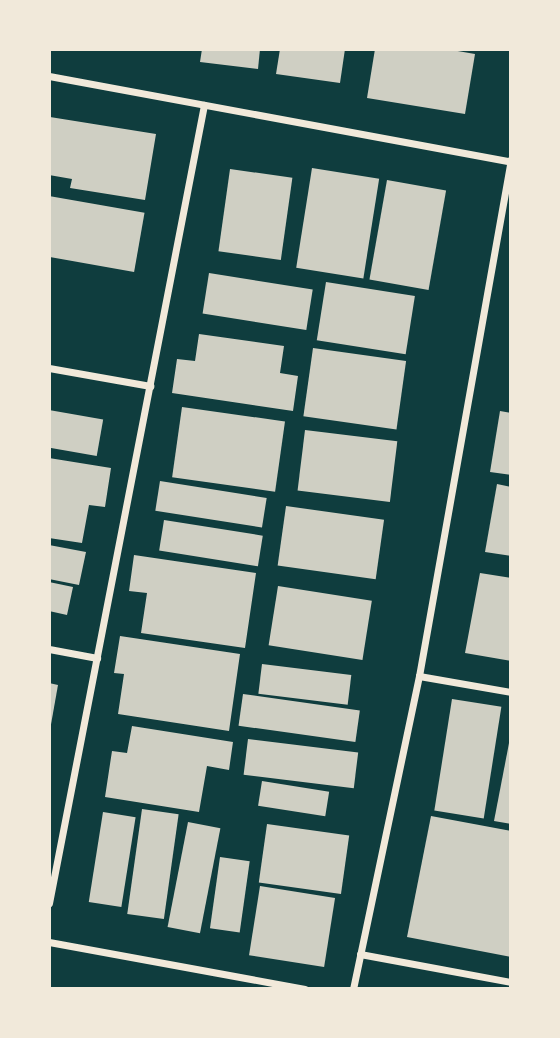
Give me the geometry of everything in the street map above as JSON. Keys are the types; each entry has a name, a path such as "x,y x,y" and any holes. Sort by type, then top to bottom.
{"street":[{"path":"49,76 511,161 419,676 353,989"},
{"path":"49,903 204,105"},
{"path":"49,368 150,386"},
{"path":"49,649 97,658"},
{"path":"419,676 511,692"},
{"path":"49,942 305,989"},
{"path":"360,954 511,982"}],"building":[{"path":"202,49 260,49 258,69 200,62"},
{"path":"280,49 345,49 340,83 276,74"},
{"path":"375,49 446,49 475,54 465,114 367,98"},
{"path":"50,117 156,134 145,200 70,188 72,179 49,175"},
{"path":"312,168 379,179 363,278 296,268"},
{"path":"230,169 292,178 281,260 218,251"},
{"path":"387,180 446,190 429,290 369,279"},
{"path":"49,196 145,213 134,272 49,257"},
{"path":"209,273 313,289 306,330 203,313"},
{"path":"326,282 415,296 406,354 317,340"},
{"path":"199,334 284,346 280,373 298,376 293,411 172,393 177,359 195,361"},
{"path":"313,348 406,361 396,429 303,416"},
{"path":"182,407 285,421 275,492 172,477"},
{"path":"49,410 103,420 97,456 49,448"},
{"path":"500,411 511,413 511,475 490,472"},
{"path":"305,430 397,441 390,502 298,491"},
{"path":"49,458 111,468 105,507 89,505 82,543 49,538"},
{"path":"160,481 267,498 262,528 155,511"},
{"path":"497,484 511,487 511,556 485,552"},
{"path":"286,506 384,520 376,579 278,565"},
{"path":"164,520 263,536 258,566 159,551"},
{"path":"49,545 86,552 79,585 49,579"},
{"path":"134,555 256,573 245,648 141,633 147,593 129,591"},
{"path":"480,573 511,578 511,661 465,653"},
{"path":"49,582 73,587 67,615 49,611"},
{"path":"278,586 372,601 362,660 269,645"},
{"path":"120,636 240,654 229,731 118,714 124,674 114,673"},
{"path":"262,664 351,675 348,705 258,694"},
{"path":"49,683 58,685 50,730 49,729"},
{"path":"243,694 360,710 355,742 239,726"},
{"path":"452,699 501,707 484,818 434,811"},
{"path":"132,726 233,742 229,770 207,766 199,812 105,797 112,751 127,753"},
{"path":"511,738 511,824 494,821"},
{"path":"248,739 358,753 354,788 244,775"},
{"path":"262,781 329,792 325,816 258,806"},
{"path":"142,809 179,814 164,919 127,914"},
{"path":"103,812 136,817 121,907 89,902"},
{"path":"431,816 511,831 511,957 407,937"},
{"path":"188,822 220,828 200,933 168,927"},
{"path":"267,824 349,836 341,894 259,882"},
{"path":"220,857 250,861 240,932 210,928"},
{"path":"260,886 335,898 324,967 249,955"}]}
